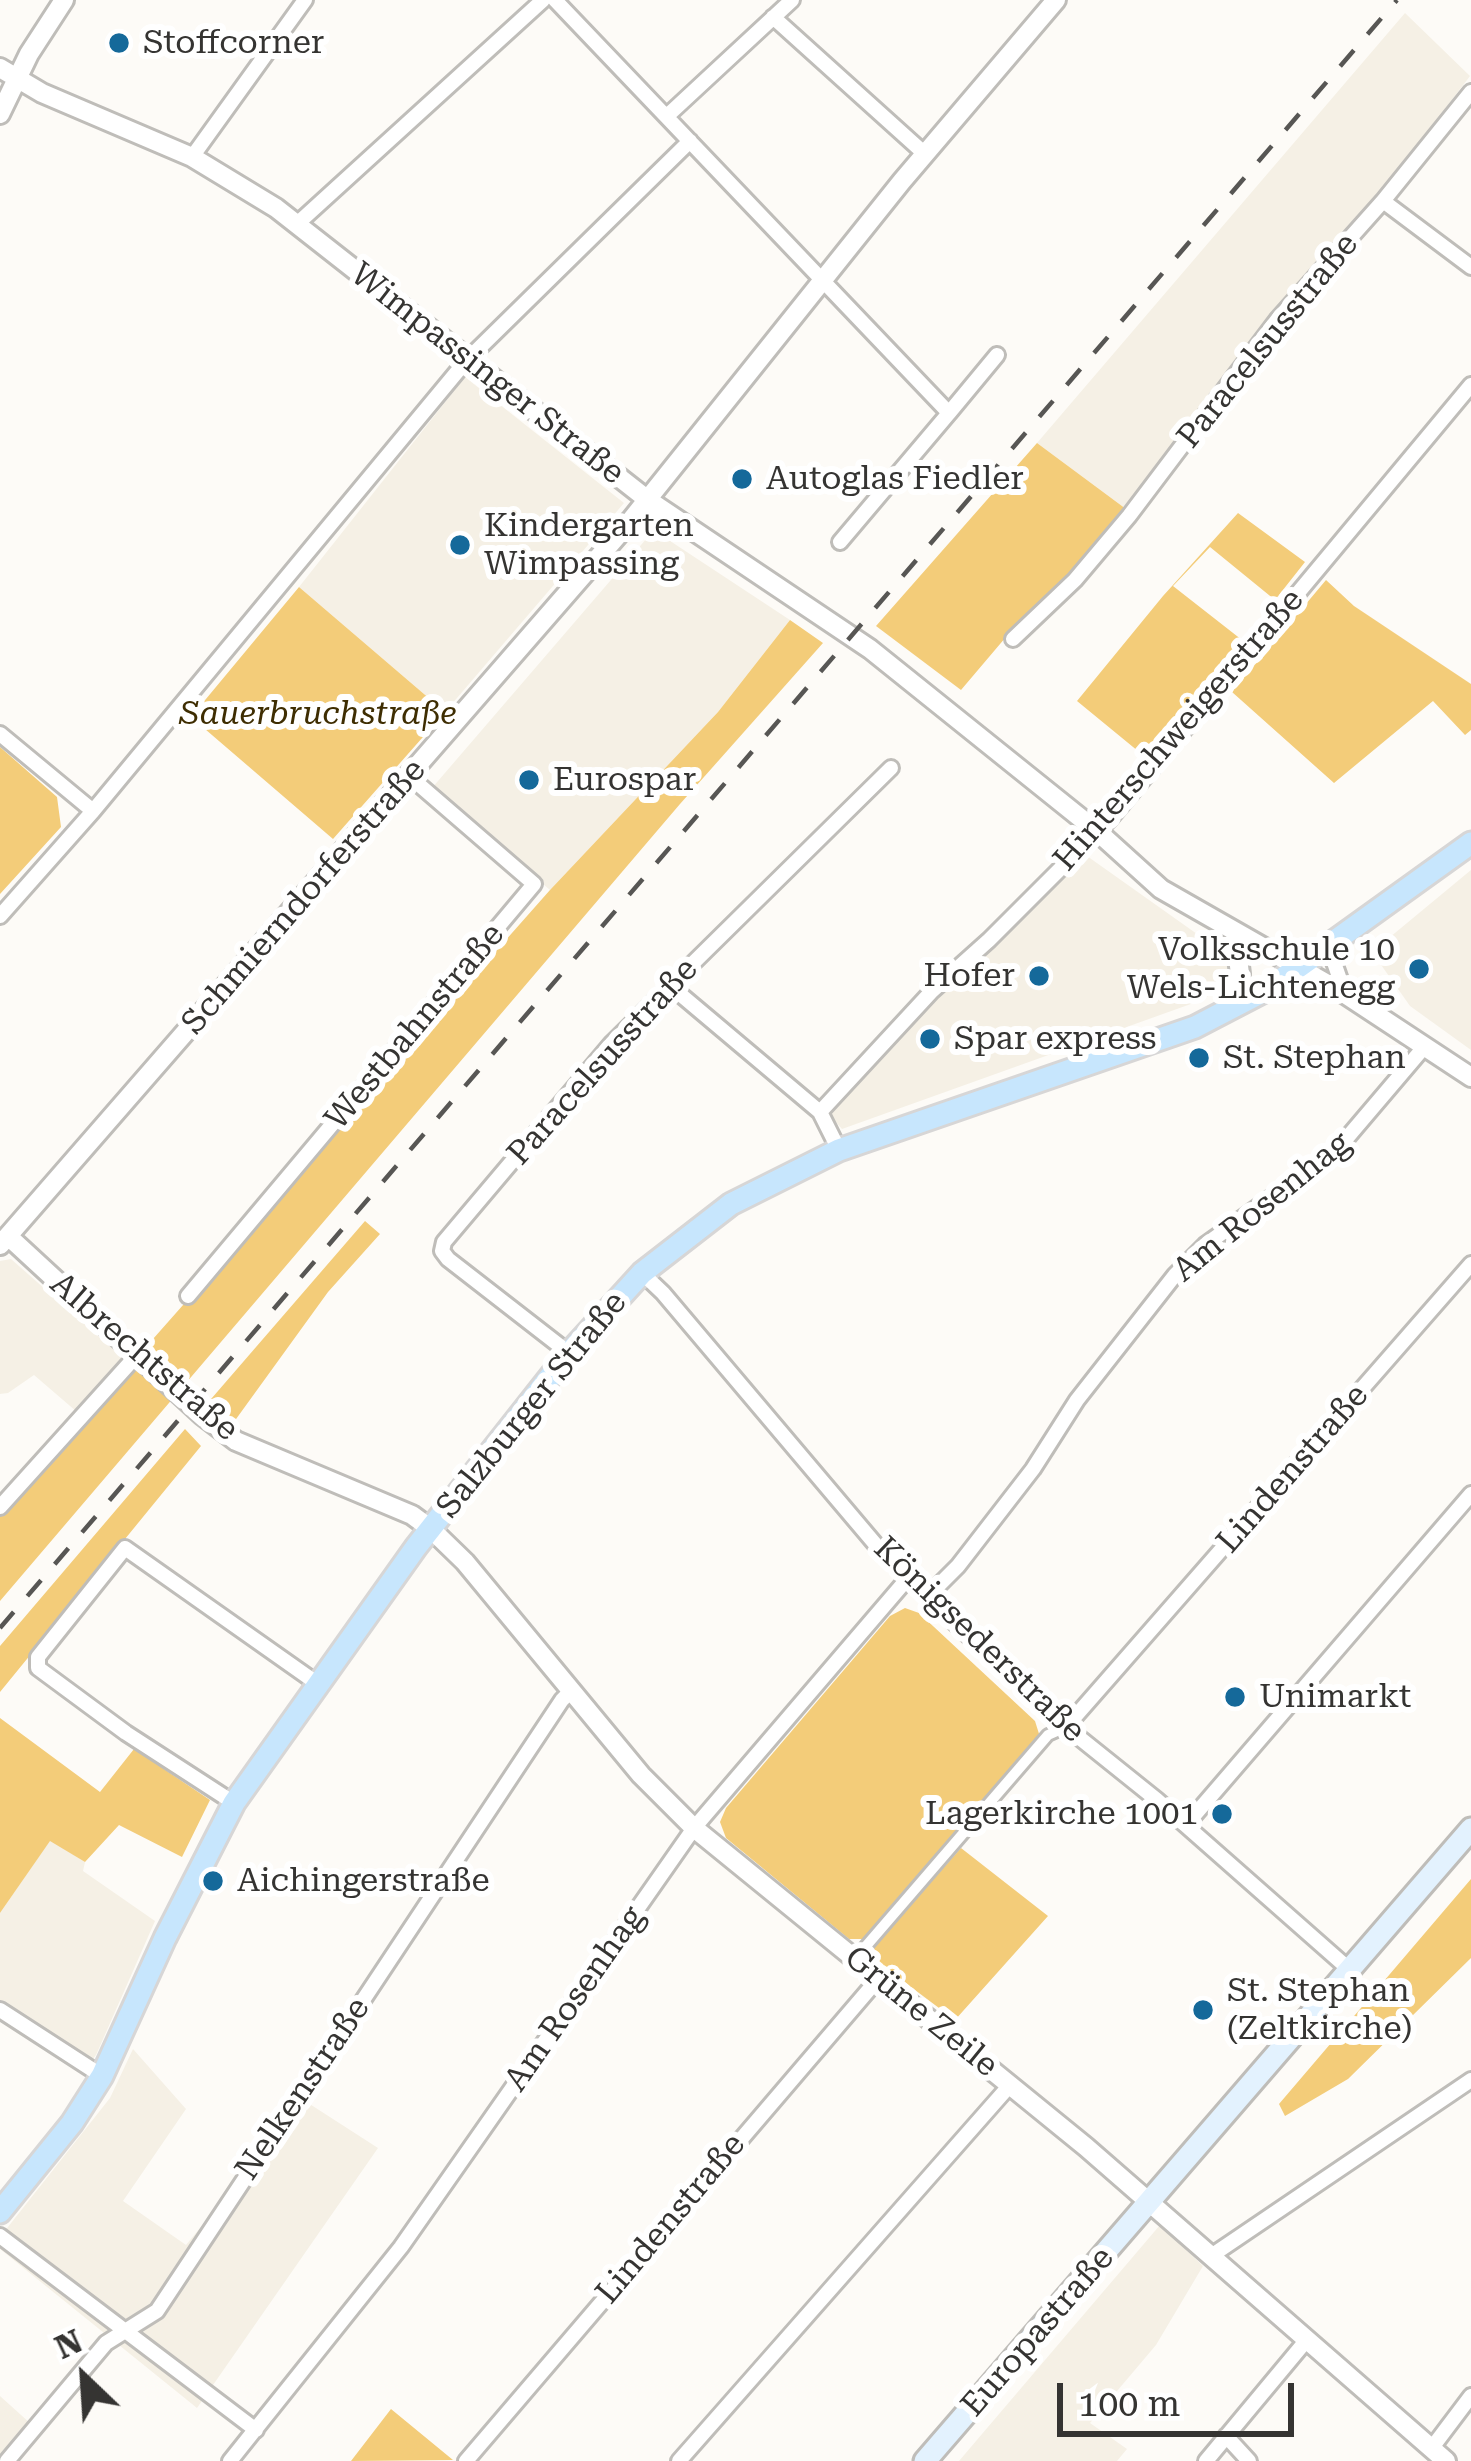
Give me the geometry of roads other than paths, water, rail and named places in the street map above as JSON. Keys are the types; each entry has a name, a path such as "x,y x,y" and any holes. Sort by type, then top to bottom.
{"main road":[{"name":"Salzburger Straße","path":"0,2212 102,2076 234,1803 431,1529 568,1353 642,1274 731,1204 839,1150 1195,1027 1227,1011 1299,970 1471,843"},
{"name":"Europastraße","path":"925,2461 1471,1829"}],"street":[{"path":"0,115 9,74 64,0"},
{"path":"192,157 305,0"},
{"path":"296,224 543,0"},
{"path":"555,0 949,413"},
{"path":"667,116 792,0"},
{"name":"Schmierndorferstraße","path":"3,1237 648,500 925,154 1056,0"},
{"path":"773,17 925,154"},
{"name":"Wimpassinger Straße","path":"9,74 192,157 296,224 648,500 870,649 1098,832 1161,889 1345,994 1471,1077"},
{"name":"Paracelsusstraße","path":"1013,640 1075,580 1129,516 1277,320 1383,201 1471,92"},
{"path":"0,916 93,811 466,361 690,141"},
{"path":"1383,201 1471,267"},
{"path":"840,542 997,355"},
{"name":"Hinterschweigerstraße","path":"820,1112 932,991 1098,832 1471,385"},
{"path":"0,734 93,811"},
{"name":"Paracelsusstraße","path":"568,1353 448,1259 442,1251 444,1241 612,1043 892,768"},
{"name":"Westbahnstraße","path":"188,1296 534,884 409,776"},
{"path":"1227,1011 1240,974 1234,934"},
{"path":"1329,948 1345,994"},
{"path":"668,984 820,1112 839,1150"},
{"name":"Am Rosenhag","path":"927,1597 958,1566 1033,1469 1077,1400 1175,1275 1205,1245 1335,1152 1425,1046"},
{"name":"Albrechtstraße","path":"3,1237 236,1441 412,1515 431,1529"},
{"name":"Lindenstraße","path":"1066,1727 1471,1264"},
{"name":"Königsederstraße","path":"642,1274 927,1597 1066,1727 1351,1971"},
{"path":"0,1507 136,1355"},
{"path":"1186,1825 1471,1494"},
{"name":"Grüne Zeile","path":"431,1529 465,1562 641,1774 694,1828 1011,2084 1438,2455"},
{"path":"234,1803 126,1733 38,1668 38,1657 124,1548 318,1684"},
{"name":"Am Rosenhag","path":"230,2461 401,2247 694,1828 908,1578"},
{"name":"Nelkenstraße","path":"8,2461 106,2343 157,2311 571,1691"},
{"path":"854,1960 1048,1736 1066,1727"},
{"name":"Lindenstraße","path":"466,2461 878,1979"},
{"path":"0,2010 102,2076"},
{"path":"1211,2256 1471,2080"},
{"path":"679,2461 1011,2084"},
{"path":"0,2236 256,2430"},
{"path":"1206,2461 1305,2342"},
{"path":"1438,2455 1471,2396"},
{"path":"1226,2436 1249,2461"}],"railway":[{"path":"0,1628 1397,0"}],"place":[{"name":"Stoffcorner","path":"119,43"},
{"name":"Autoglas Fiedler","path":"742,479"},
{"name":"Kindergarten Wimpassing","path":"460,545"},
{"name":"Eurospar","path":"529,780"},
{"name":"Volksschule 10 Wels-Lichtenegg","path":"1419,969"},
{"name":"Hofer","path":"1039,976"},
{"name":"Spar express","path":"930,1039"},
{"name":"St. Stephan","path":"1199,1058"},
{"name":"Unimarkt","path":"1235,1697"},
{"name":"Lagerkirche 1001","path":"1222,1814"},
{"name":"Aichingerstraße","path":"213,1881"},
{"name":"St. Stephan (Zeltkirche)","path":"1203,2010"}],"park label":[{"name":"Sauerbruchstraße","path":"318,714"}]}
